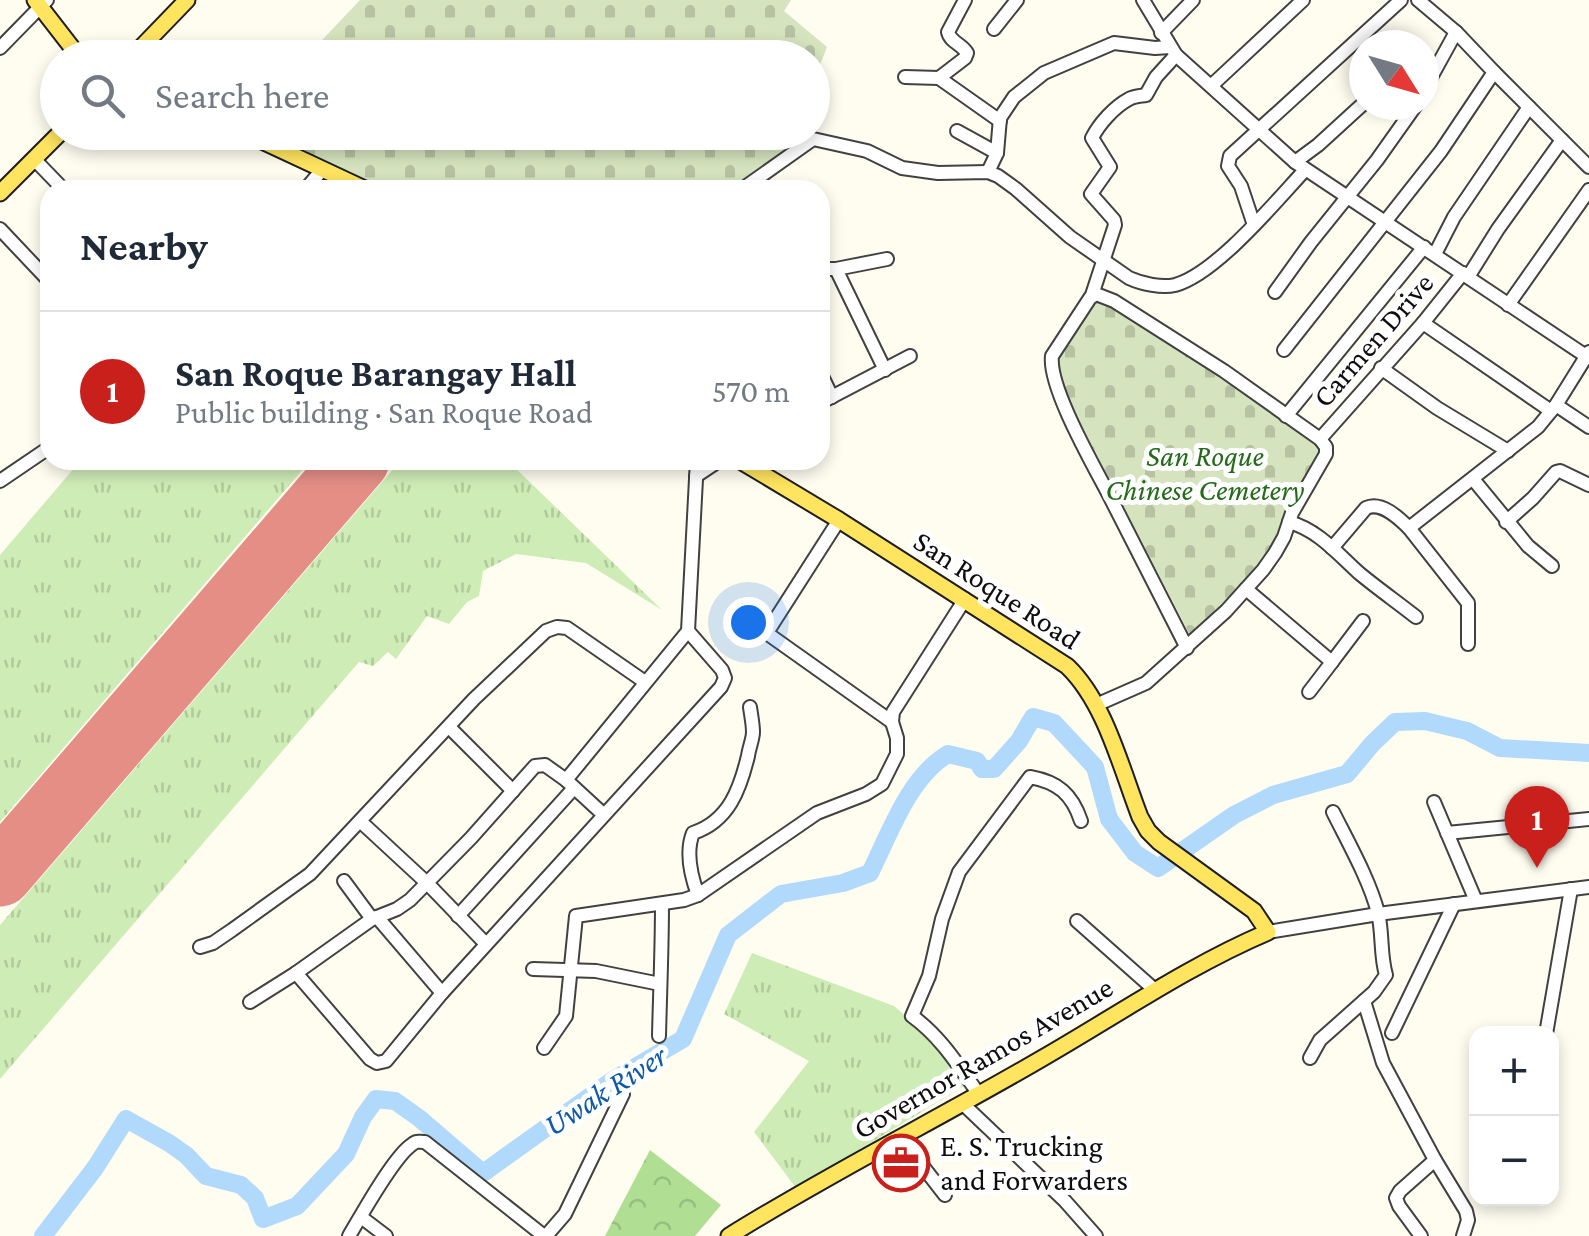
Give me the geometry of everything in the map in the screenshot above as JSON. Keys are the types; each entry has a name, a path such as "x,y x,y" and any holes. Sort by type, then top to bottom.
{"main road":[{"path":"148,40 187,0"},
{"path":"41,2 67,40"},
{"path":"0,193 43,150"},
{"path":"280,150 344,180"},
{"name":"San Roque Road","path":"755,470 1066,666 1096,705 1148,831 1254,911 1268,932"},
{"name":"Governor Ramos Avenue","path":"728,1236 752,1231 900,1137 1229,949 1268,932"}],"street":[{"path":"938,78 967,53 948,32 965,0"},
{"path":"994,29 1016,0"},
{"path":"1143,0 1173,51 1300,166 1588,355 1554,408 1531,433 1408,528"},
{"path":"1161,33 1194,0"},
{"path":"1210,86 1303,0"},
{"path":"1254,226 1228,160 1402,0"},
{"path":"0,48 41,2"},
{"path":"1427,3 1589,167"},
{"path":"1439,63 1456,32"},
{"path":"988,172 997,153 1000,121 1014,97 1044,73 1114,42 1173,51"},
{"path":"1173,51 1146,95 1130,98 1102,121 1092,138 1110,168 1091,194 1115,225 1092,295 1052,356 1051,364 1076,430 1187,648"},
{"path":"1284,350 1442,151 1494,72"},
{"path":"905,76 938,78 1000,121"},
{"path":"1286,416 1430,250 1529,107"},
{"path":"830,141 868,151 902,168 938,173 988,172 1008,183 1070,238 1136,281 1170,286 1196,275 1254,226 1300,166 1349,118"},
{"path":"1275,292 1405,120"},
{"path":"958,132 997,153"},
{"name":"Carmen Drive","path":"1320,439 1465,275 1562,140"},
{"path":"754,180 795,150"},
{"path":"34,159 54,180"},
{"path":"314,180 322,170"},
{"path":"1508,304 1589,190"},
{"path":"0,229 40,271"},
{"path":"830,268 886,259"},
{"path":"836,268 885,370"},
{"path":"1092,295 1114,301 1224,371 1326,447 1284,537 1226,611 1146,682 1096,705"},
{"path":"1423,324 1589,427"},
{"path":"830,398 910,356"},
{"path":"1381,368 1508,451"},
{"path":"0,481 40,454"},
{"path":"458,916 570,784 688,630 696,470"},
{"path":"696,476 705,470"},
{"path":"1506,522 1556,472 1589,485"},
{"path":"1473,479 1506,522 1552,566"},
{"path":"1332,548 1366,508 1378,506 1394,515 1468,602 1468,644"},
{"path":"839,520 768,634 892,722"},
{"path":"1289,522 1306,528 1416,616"},
{"path":"1246,588 1332,662"},
{"path":"544,1048 566,1016 576,916 698,895 817,814 882,784 897,754 893,712 965,599"},
{"path":"1308,692 1363,621"},
{"path":"200,947 299,883 539,636 558,627 566,628 645,682"},
{"path":"296,973 377,1063 386,1061 442,993 721,687 725,678 722,670 688,630"},
{"path":"698,895 691,878 690,839 724,812 741,785 753,732 750,707"},
{"path":"449,727 513,791"},
{"path":"250,1002 374,918 410,900 540,764 570,784 604,815"},
{"path":"978,1094 939,1040 912,1016 928,976 948,899 959,872 1030,778 1062,790 1075,802 1081,822"},
{"path":"1434,802 1476,901"},
{"path":"1310,1058 1320,1040 1382,984 1386,975 1378,914 1333,812"},
{"path":"1447,833 1589,819"},
{"path":"360,821 486,944"},
{"path":"344,881 442,993"},
{"path":"1268,932 1589,887"},
{"path":"1547,1026 1572,890"},
{"path":"659,1036 662,904"},
{"path":"1392,1033 1454,904"},
{"path":"1077,921 1156,991"},
{"path":"533,969 596,971 660,984"},
{"path":"1364,1001 1382,1063 1466,1211 1464,1236"},
{"path":"349,1236 398,1158 418,1141 425,1142 545,1236 566,1214 623,1094"},
{"path":"962,1102 1096,1236"},
{"path":"900,1137 945,1195"},
{"path":"1421,1236 1396,1198 1435,1160"},
{"path":"361,1216 386,1236"}],"green space":[{"path":"360,0 791,0 784,11 819,40 322,40"},
{"path":"303,150 790,150 751,180 368,180"},
{"name":"San Roque Chinese Cemetery","path":"1098,300 1250,395 1323,451 1261,565 1190,635 1065,393 1058,360 1061,343"},
{"path":"72,470 302,470 0,822 0,555"},
{"path":"392,470 517,470 662,610 586,563 516,554 483,571 479,596 467,602 449,624 427,616 396,659 388,652 373,666 359,662 0,1079 0,925"},
{"path":"752,953 894,1006 935,1041 966,1085 796,1188 754,1132 809,1061 724,1014"},
{"path":"650,1150 721,1205 695,1236 605,1236"}],"waterway":[{"name":"Uwak River","path":"43,1236 95,1168 126,1119 186,1155 206,1176 241,1185 255,1198 263,1219 297,1206 346,1154 376,1099 395,1101 483,1173 610,1082 683,1039 728,935 781,894 843,883 870,873 911,791 934,764 948,754 977,761 982,769 994,769 1019,741 1033,717 1054,723 1095,767 1109,819 1135,853 1158,868 1234,815 1273,795 1347,774 1395,722 1425,721 1467,731 1500,748 1589,753"}],"runway":[{"path":"0,874 348,470"}],"place":[{"name":"San Roque Barangay Hall","path":"1537,868"},
{"name":"E. S. Trucking and Forwarders","path":"901,1163"}]}
